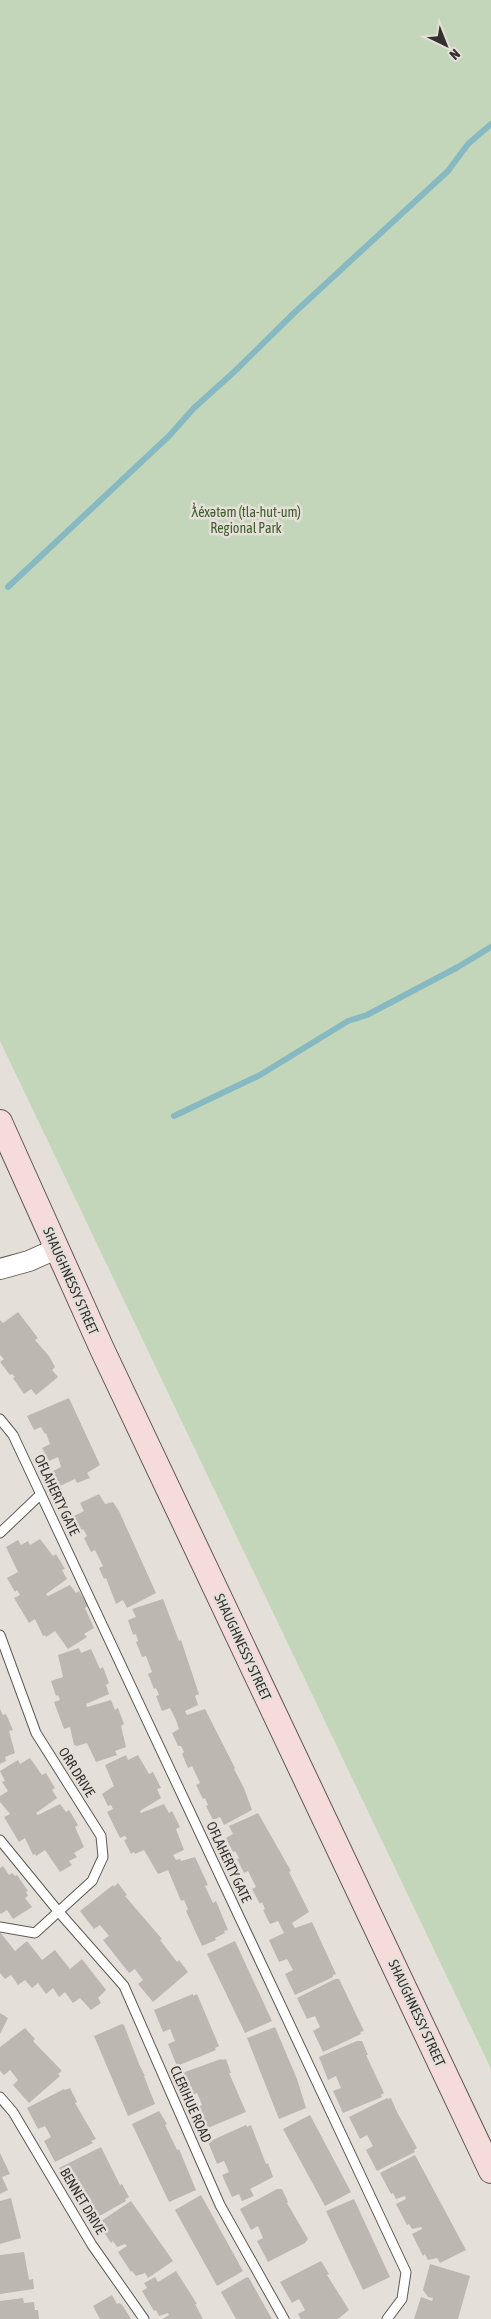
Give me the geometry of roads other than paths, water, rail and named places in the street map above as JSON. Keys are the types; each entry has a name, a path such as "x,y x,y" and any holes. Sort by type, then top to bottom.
{"main road":[{"name":"SHAUGHNESSY STREET","path":"0,1122 56,1249 491,2171"}],"street":[{"path":"0,1269 29,1261 56,1249"}],"lane":[{"name":"OFLAHERTY GATE","path":"0,1419 13,1435 406,2272 402,2299 387,2319"},
{"path":"0,1533 41,1494"},
{"name":"ORR DRIVE","path":"0,1635 36,1733 101,1836 103,1857 92,1881 58,1911"},
{"name":"CLERIHUE ROAD","path":"0,1840 58,1911 124,1986 220,2205 284,2319"},
{"path":"0,1927 35,1933 58,1911"},
{"name":"BENNET DRIVE","path":"0,2097 13,2112 92,2245 144,2319"}],"waterway":[{"path":"8,587 169,436 194,408 294,313 448,171 468,144 491,124"},
{"path":"174,1116 260,1075 348,1021 367,1015 458,967 491,947"}],"park label":[{"name":"ƛ̓éxətəm (tla-hut-um) Regional Park","path":"246,520"}]}
